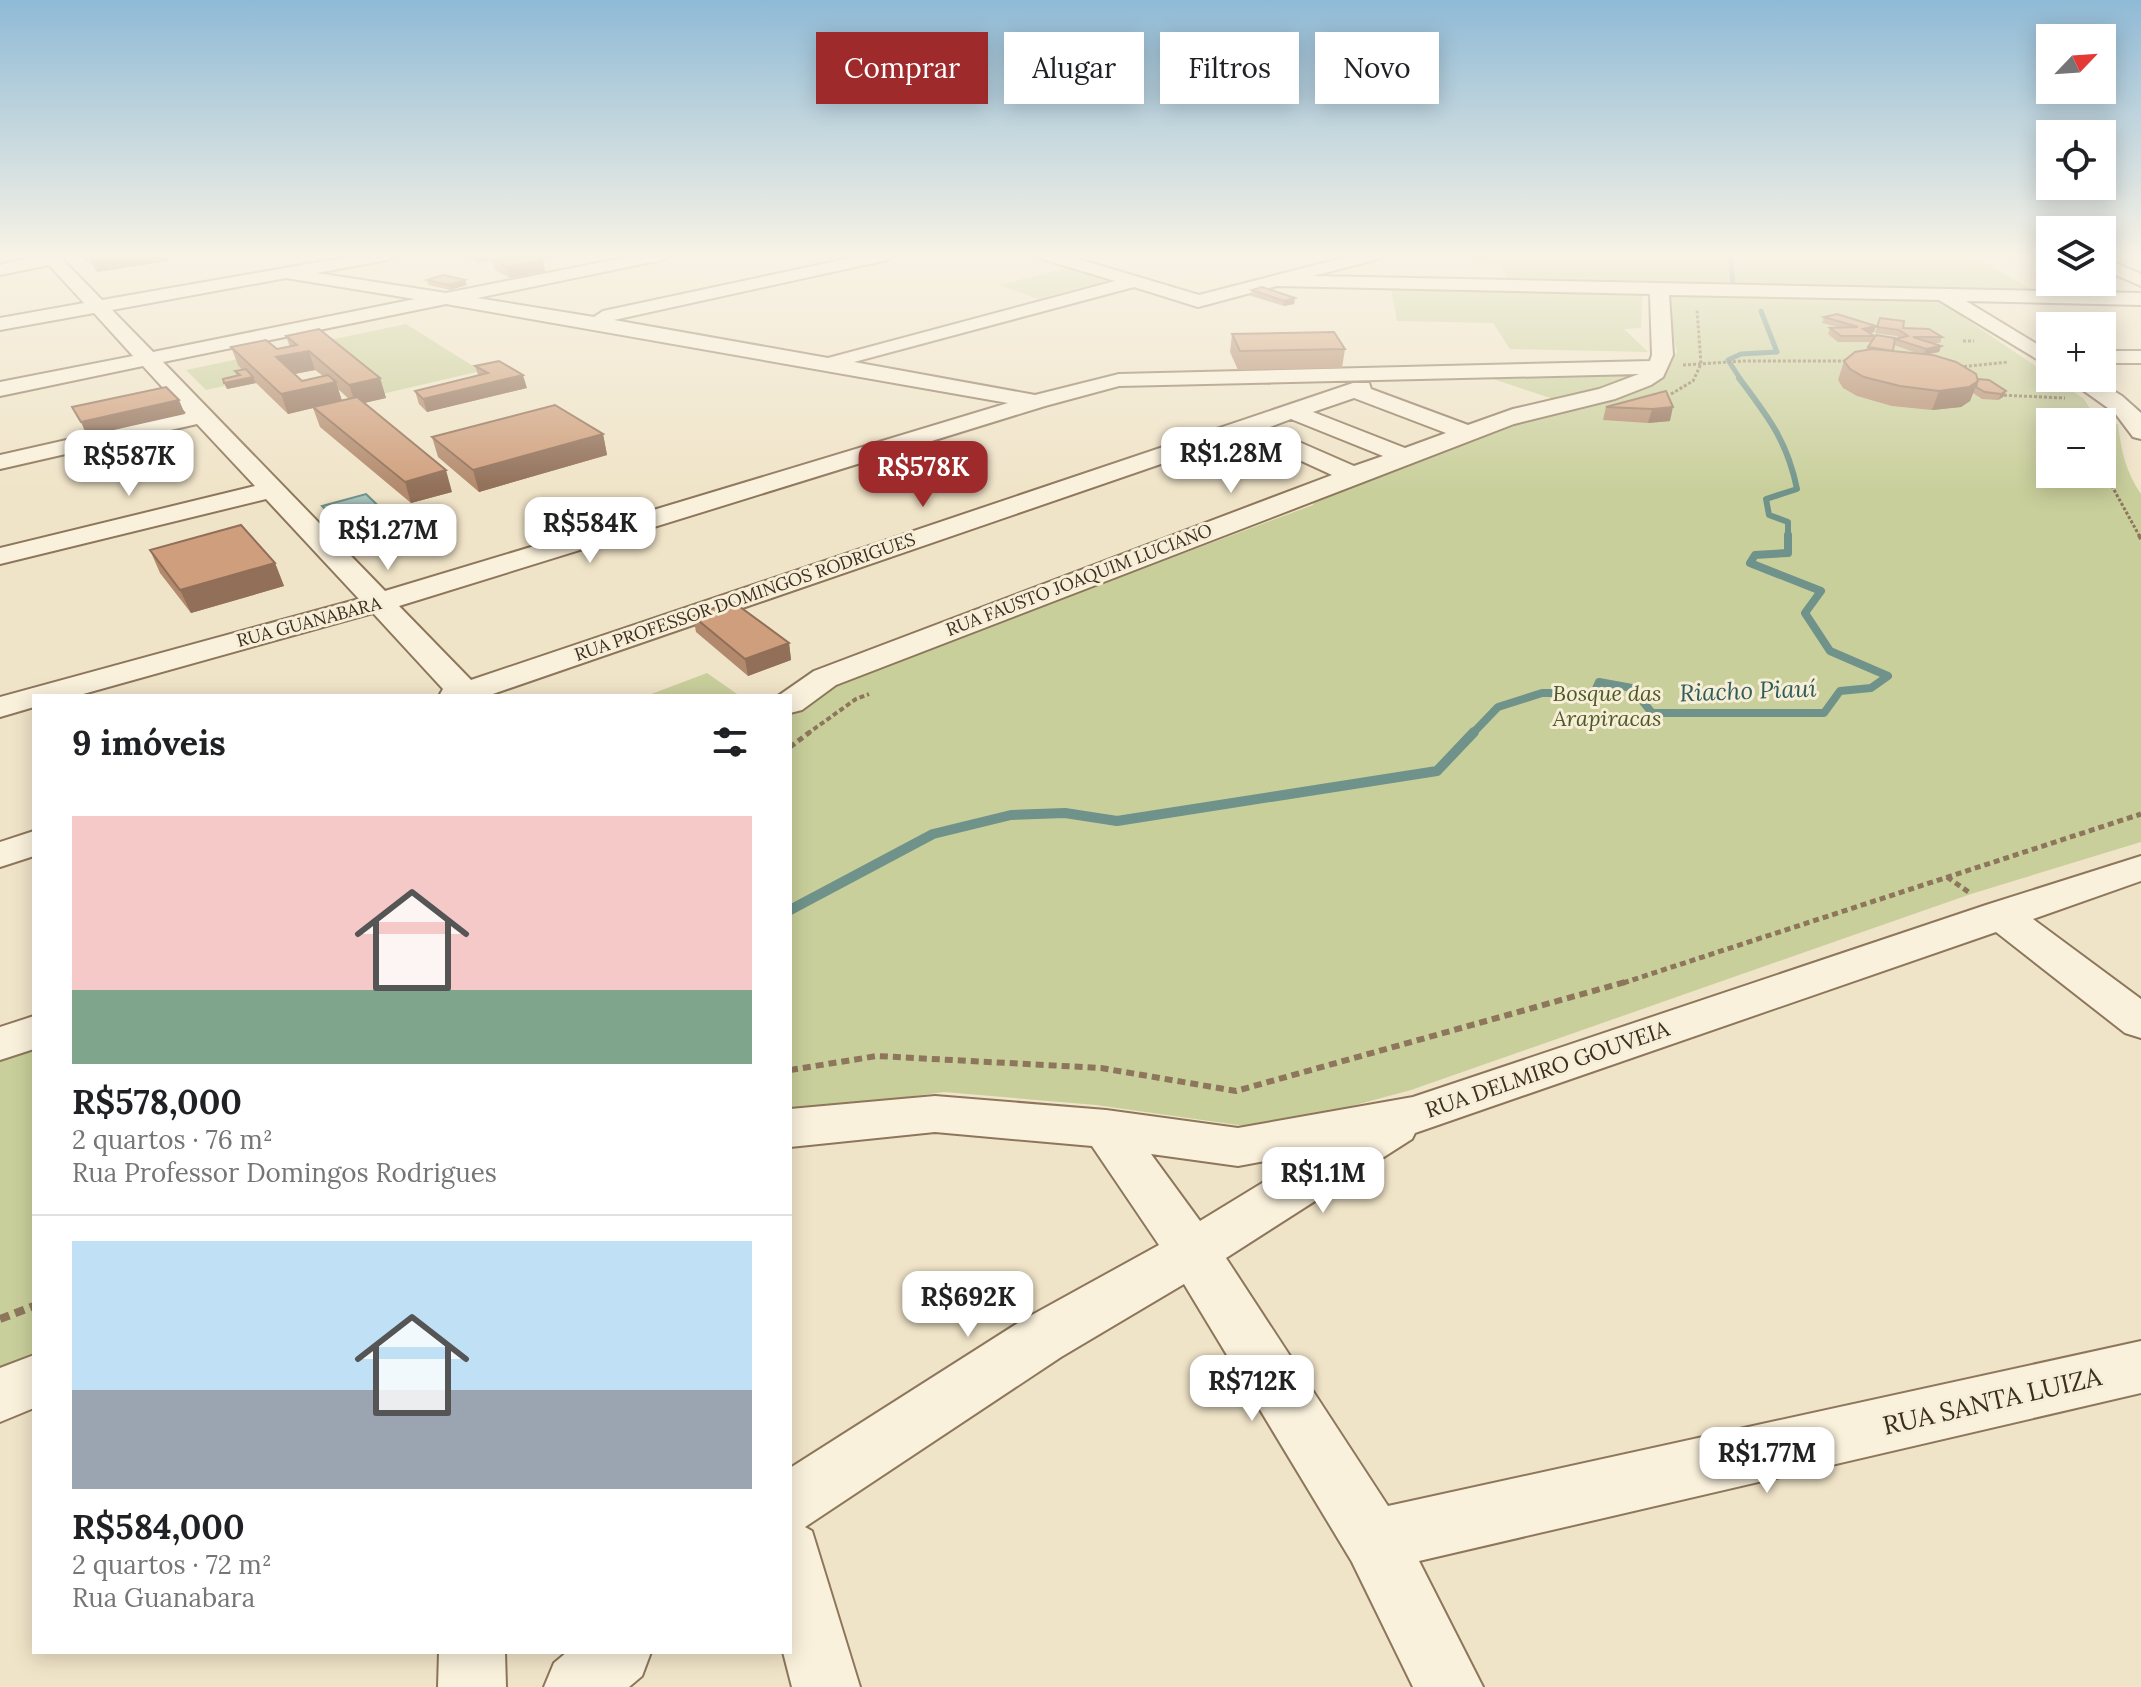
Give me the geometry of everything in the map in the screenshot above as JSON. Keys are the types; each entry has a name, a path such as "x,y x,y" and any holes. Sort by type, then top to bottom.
{"street":[{"path":"122,334 381,602 462,694"},
{"path":"0,389 269,334"},
{"path":"658,334 1037,401"},
{"path":"826,363 937,334"},
{"path":"1658,367 1663,334"},
{"path":"2008,334 2036,351"},
{"path":"2116,357 2141,357"},
{"name":"RUA GUANABARA","path":"47,694 381,602 1037,401 1129,379 1658,367"},
{"name":"RUA FAUSTO JOAQUIM LUCIANO","path":"792,702 825,678 1524,412 1638,383 1658,367"},
{"path":"1405,375 1468,393"},
{"name":"RUA PROFESSOR DOMINGOS RODRIGUES","path":"466,694 1254,422 1405,375"},
{"path":"1221,379 1254,422 1353,475"},
{"path":"1354,390 1467,433"},
{"path":"2077,392 2122,408 2141,430"},
{"path":"1496,403 1524,412"},
{"path":"1291,411 1405,456"},
{"path":"0,462 202,416"},
{"path":"0,556 270,490"},
{"name":"RUA GUANABARA","path":"0,707 32,698"},
{"path":"0,855 32,844"},
{"name":"RUA DELMIRO GOUVEIA","path":"792,1128 935,1114 1106,1129 1238,1147 1414,1115 2141,868"},
{"path":"2000,914 2141,1022"},
{"path":"0,1044 32,1033"},
{"path":"792,1502 1041,1339 1193,1252 1414,1115"},
{"path":"1106,1129 1193,1252 1374,1540 1449,1687"},
{"name":"RUA SANTA LUIZA","path":"1374,1540 2141,1367"},
{"path":"0,1395 32,1382"},
{"path":"792,1560 826,1687"},
{"path":"472,1654 472,1687"},
{"path":"578,1687 616,1654"}],"path":[{"path":"1664,398 1693,381 1701,364 1699,334"},
{"path":"1971,334 1980,339"},
{"path":"1955,368 2014,362 2004,355"},
{"path":"1701,364 1743,361 1854,362"},
{"path":"1992,395 2036,392"},
{"path":"2076,404 2078,408"},
{"path":"2113,488 2141,539"},
{"path":"792,746 869,693"},
{"path":"792,1070 877,1056 1101,1068 1236,1091 1585,995 2141,814"},
{"path":"0,1319 32,1307"}],"green space":[{"path":"359,334 422,334 481,371 382,394 325,348 248,375 242,382 206,390 186,370"},
{"path":"1500,334 1629,334 1648,352 1510,349"},
{"name":"Bosque das Arapiracas","path":"1673,334 1988,334 2036,366 2036,392 2074,392 2084,399 2090,408 2036,408 2036,488 2116,488 2118,424 2125,461 2141,494 2141,842 1971,894 1411,1090 1266,1129 1096,1105 944,1092 792,1113 792,711 823,688 1313,505 1315,498 1530,416 1659,380 1677,352"},
{"path":"1658,367 1565,403 1475,373"},
{"path":"707,673 737,694 651,694"},
{"path":"32,1042 32,1357 0,1370 0,1053"}],"water":[{"path":"366,494 394,521 349,534 322,506"}],"building":[{"path":"325,334 380,378 349,385 309,351 276,357 302,381 328,375 336,382 281,394 231,347 266,340 277,349 297,345 286,336"},
{"path":"1232,334 1335,334 1345,349 1240,351"},
{"path":"1838,334 1874,336 1841,336"},
{"path":"1905,334 1937,334 1942,337 1913,337 1941,346 1926,349 1895,339 1908,336"},
{"path":"1876,335 1895,338 1893,351 1868,347"},
{"path":"1872,349 1933,355 1956,362 1976,374 1978,381 1969,387 1939,391 1900,386 1864,377 1850,369 1844,361 1855,352"},
{"path":"499,361 523,375 423,399 415,391 488,373 475,366"},
{"path":"246,369 253,377 224,383 223,379 240,375 235,371"},
{"path":"1978,379 1989,380 2006,391 2001,394 1985,392 1976,387"},
{"path":"166,387 179,400 81,422 72,407"},
{"path":"1666,391 1673,407 1606,407"},
{"path":"357,397 446,470 405,482 313,407"},
{"path":"555,405 603,434 473,470 432,437"},
{"path":"241,525 275,563 180,590 150,550"},
{"path":"732,601 789,643 745,659 693,616"}],"waterway":[{"name":"Riacho Piauí","path":"1741,380 1728,360 1741,354 1777,352 1770,334"},
{"name":"Riacho Piauí","path":"1472,734 1498,707 1542,693 1594,693 1599,682 1632,688 1652,713 1824,713 1840,691 1871,688 1888,676 1830,651 1805,613 1821,591 1750,563 1755,555 1788,553 1788,522 1769,515 1766,499 1797,489 1782,443 1739,378"},
{"name":"Riacho Piauí","path":"792,909 933,834 1011,815 1065,813 1117,821 1437,771 1474,732"}]}
